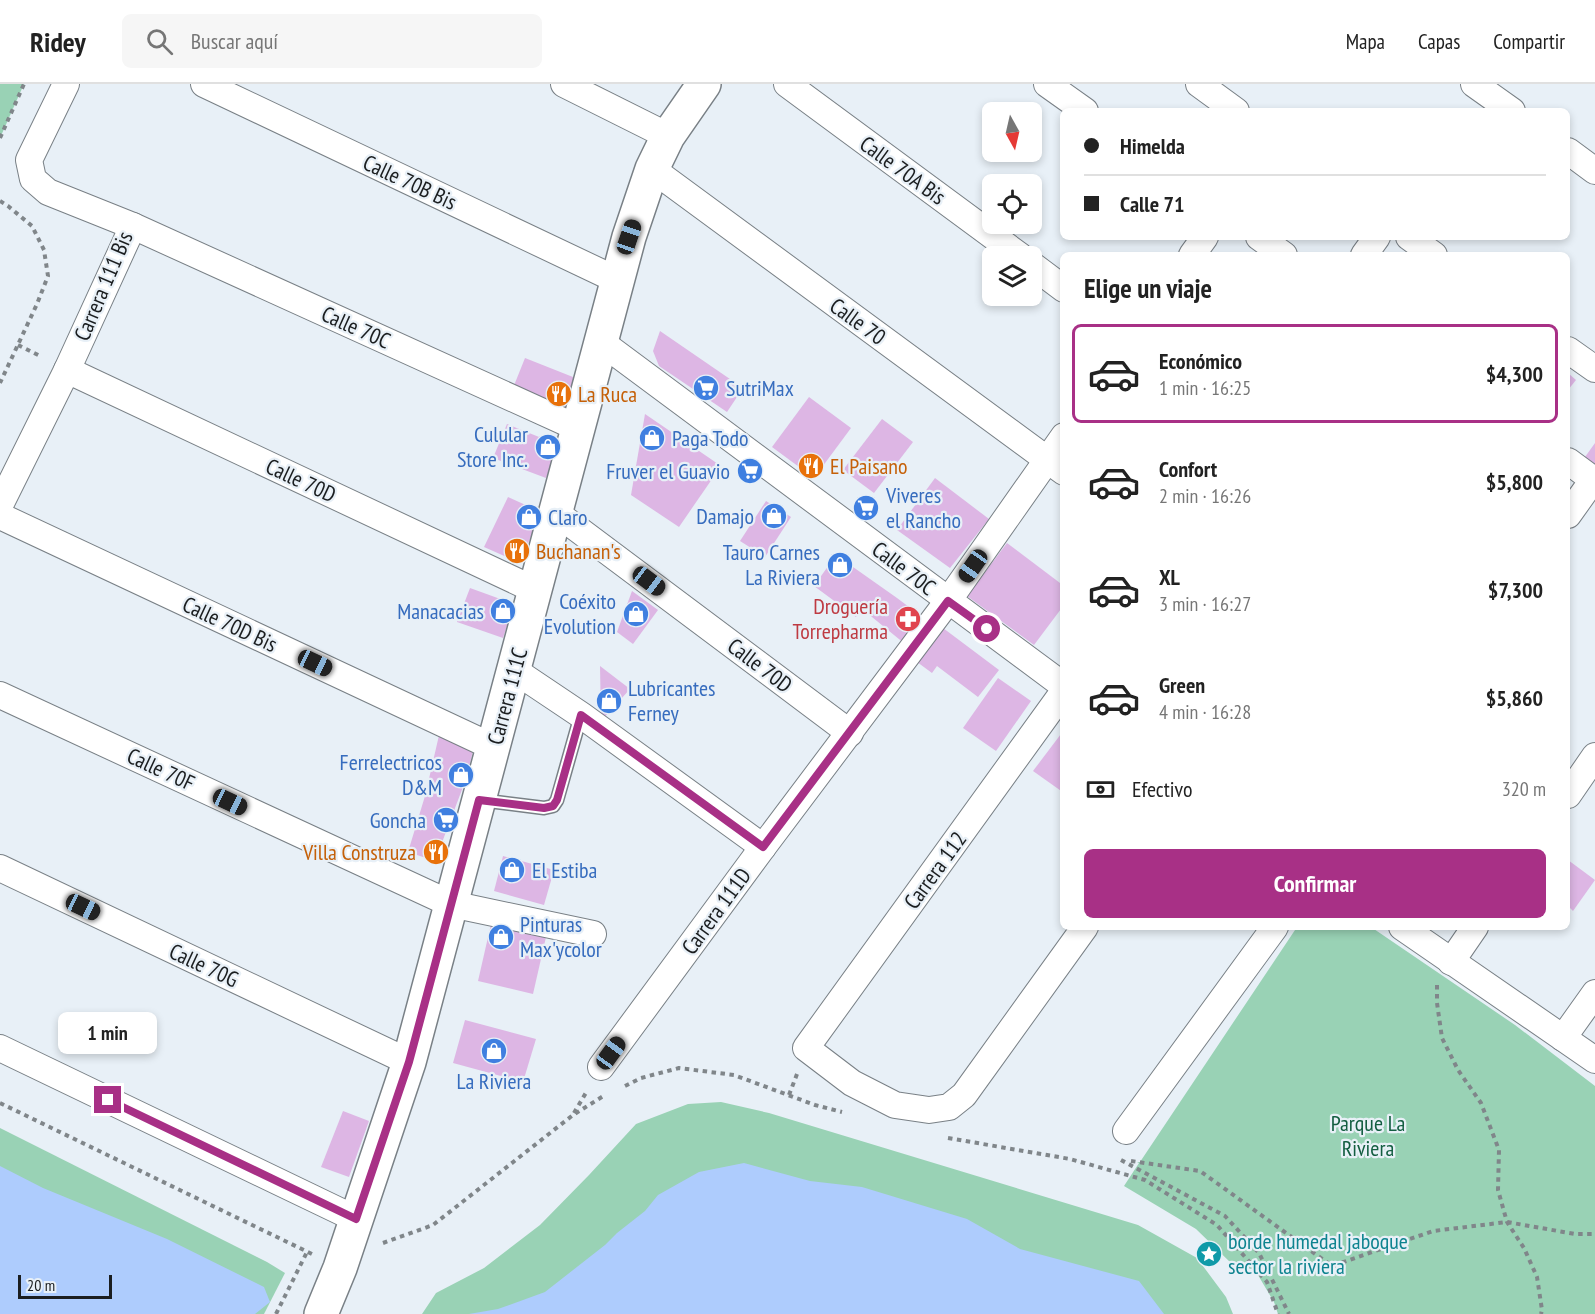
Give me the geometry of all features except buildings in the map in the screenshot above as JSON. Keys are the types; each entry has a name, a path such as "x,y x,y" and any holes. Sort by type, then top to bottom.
{"main road":[{"name":"Carrera 111C","path":"321,1314 340,1268 409,1062 629,237 652,169 668,136 704,84"}],"street":[{"name":"Carrera 111 Bis","path":"0,505 134,226 48,192 33,179 29,160 66,84"},
{"name":"Calle 70B Bis","path":"204,84 617,280"},
{"path":"564,84 668,136"},
{"name":"Calle 70A Bis","path":"787,84 1006,246"},
{"path":"1047,84 1081,108"},
{"path":"1199,84 1232,108"},
{"path":"1483,93 1507,108"},
{"path":"1570,152 1595,171"},
{"name":"Calle 70","path":"652,169 1055,466"},
{"name":"Calle 70C","path":"134,226 578,428"},
{"path":"1194,252 1204,240"},
{"path":"1263,240 1280,252"},
{"path":"1413,240 1430,252"},
{"path":"1042,272 1060,286"},
{"name":"Calle 70C","path":"601,342 1060,683"},
{"path":"1570,351 1595,369"},
{"name":"Calle 70D","path":"67,369 535,590"},
{"name":"Carrera 111D","path":"601,1067 948,601 1055,466 1060,449"},
{"path":"1570,463 1594,481 1570,512"},
{"name":"Calle 70D","path":"555,512 850,732"},
{"name":"Calle 70D Bis","path":"0,516 493,747"},
{"path":"514,670 581,715 763,847"},
{"name":"Calle 70F","path":"0,695 451,904 592,934"},
{"name":"Carrera 112","path":"1060,697 806,1048 852,1083 896,1105 929,1110 949,1107 964,1095 1083,930"},
{"path":"1570,792 1595,756"},
{"name":"Calle 70G","path":"0,868 409,1062"},
{"path":"1126,1131 1273,930"},
{"path":"1406,930 1595,1060"},
{"path":"1445,958 1472,930"},
{"path":"1563,1038 1595,993"},
{"path":"0,1048 353,1228"}],"lane":[{"path":"479,800 544,808 553,806 557,800 581,715"}],"path":[{"path":"0,138 24,84"},
{"path":"0,201 32,226 44,250 48,276 0,383"},
{"path":"1445,958 1437,1003 1442,1038 1458,1070 1481,1103 1499,1150 1498,1190 1506,1222 1524,1248 1537,1277 1541,1314"},
{"path":"620,1088 641,1078 679,1068 734,1075 816,1105 848,1114"},
{"path":"353,1228 379,1244 434,1225 573,1115 609,1092"},
{"path":"0,1103 314,1255"},
{"path":"944,1137 1070,1159 1145,1180 1217,1225 1267,1282 1278,1314"},
{"path":"1289,1314 1259,1253 1225,1216 1117,1159 1200,1171 1332,1266 1434,1231 1506,1222 1575,1234 1595,1234"},
{"path":"276,1314 307,1252"}],"green space":[{"path":"0,84 24,84 0,138"},
{"name":"Parque La Riviera","path":"1295,930 1375,930 1515,1025 1595,1086 1595,1314 1278,1314 1274,1302 1255,1270 1232,1264 1196,1229 1124,1186 1139,1163 1137,1162 1140,1162"},
{"path":"721,1102 769,1113 1138,1225 1197,1258 1226,1297 1233,1314 422,1314 436,1293 484,1268 540,1225 636,1124 688,1104"},
{"path":"0,1128 285,1273 264,1314 0,1314"}],"water":[{"path":"744,1163 810,1181 862,1187 967,1219 1020,1249 1139,1281 1164,1314 469,1314 498,1309 545,1292 645,1211 658,1195 699,1172"},
{"path":"0,1166 43,1188 167,1239 264,1287 270,1302 255,1314 0,1314"}],"place":[{"name":"SutriMax","path":"706,388"},
{"name":"La Ruca","path":"559,394"},
{"name":"Paga Todo","path":"652,438"},
{"name":"Culular Store Inc.","path":"548,447"},
{"name":"El Paisano","path":"811,466"},
{"name":"Fruver el Guavio","path":"750,471"},
{"name":"Viveres el Rancho","path":"866,508"},
{"name":"Damajo","path":"774,516"},
{"name":"Claro","path":"529,517"},
{"name":"Buchanan's","path":"517,551"},
{"name":"Tauro Carnes La Riviera","path":"840,565"},
{"name":"Manacacias","path":"503,611"},
{"name":"Coéxito Evolution","path":"636,614"},
{"name":"Droguería Torrepharma","path":"908,619"},
{"name":"Lubricantes Ferney","path":"609,701"},
{"name":"Ferrelectricos D&M","path":"461,775"},
{"name":"Goncha","path":"446,820"},
{"name":"Villa Construza","path":"436,852"},
{"name":"El Estiba","path":"512,870"},
{"name":"Pinturas Max'ycolor","path":"501,937"},
{"name":"La Riviera","path":"494,1051"},
{"name":"borde humedal jaboque sector la riviera","path":"1209,1254"}],"route":[{"path":"108,1100 356,1219 409,1062 479,800 544,808 553,806 557,800 581,715 763,847 948,601 987,629"}]}
